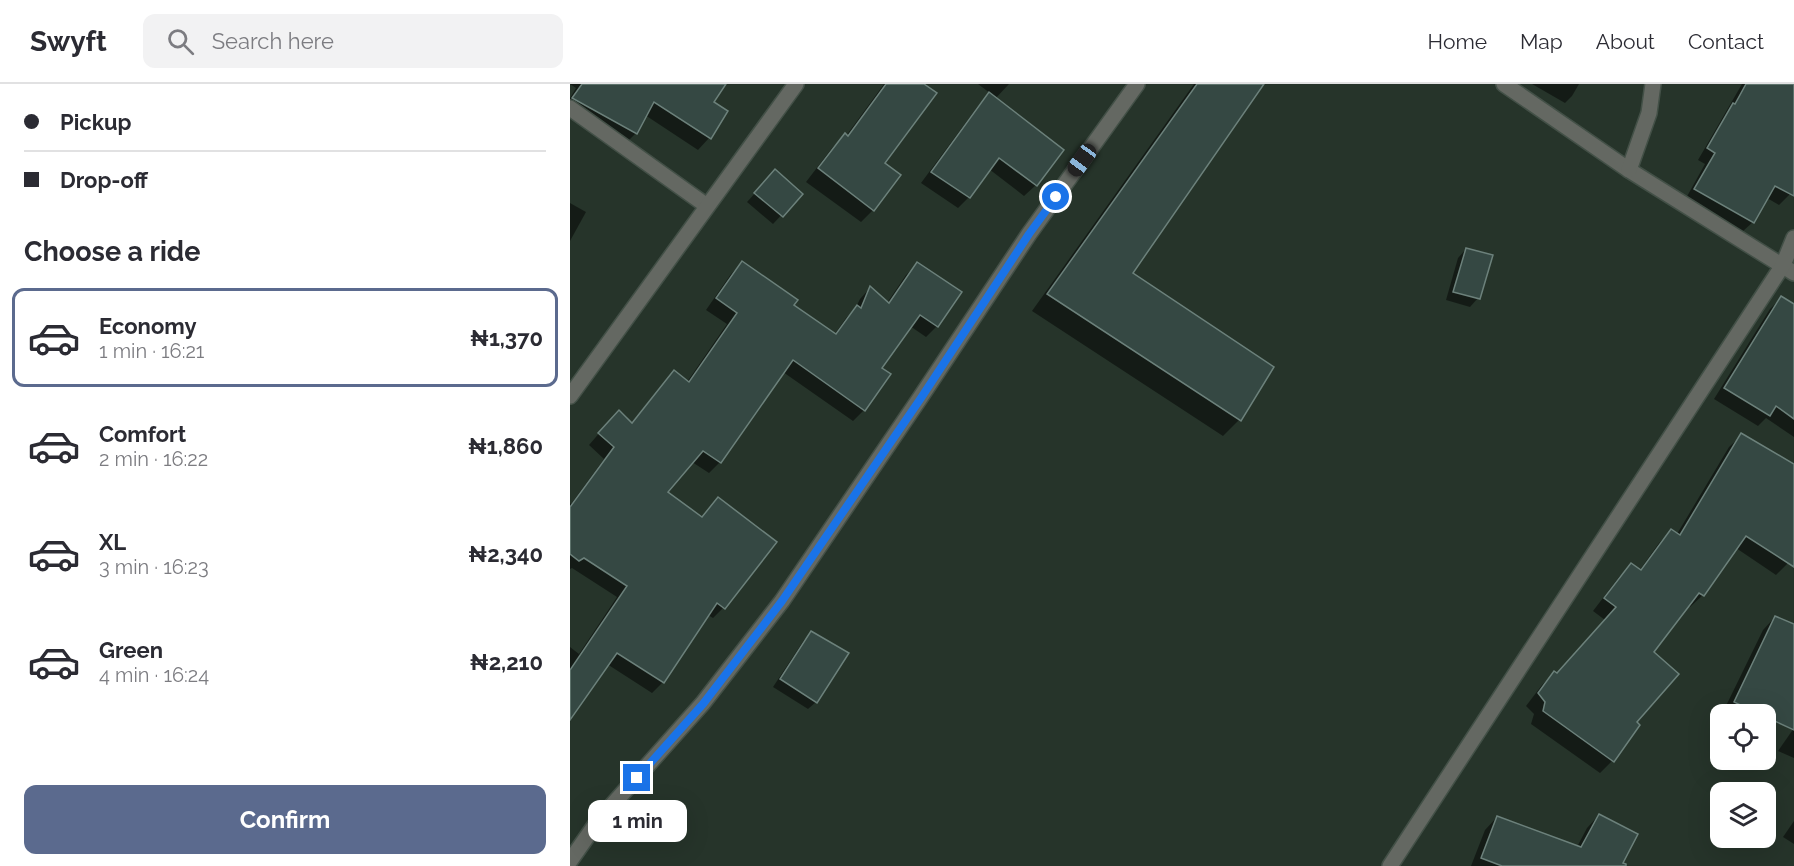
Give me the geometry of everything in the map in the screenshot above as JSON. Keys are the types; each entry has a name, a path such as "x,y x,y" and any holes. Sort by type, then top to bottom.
{"street":[{"path":"570,396 796,84"},
{"path":"570,861 598,820 703,704 782,601 921,398 1029,234 1137,84"},
{"path":"1504,84 1629,170 1789,269"},
{"path":"1629,170 1649,113 1653,84"},
{"path":"570,108 707,206"},
{"path":"1390,866 1789,269 1794,238"}],"building":[{"path":"582,84 726,84 714,102 728,111 711,139 654,102 637,134 572,98"},
{"path":"886,84 924,84 937,93 885,163 901,175 874,211 818,168 845,133 848,136"},
{"path":"1197,84 1264,84 1133,273 1274,367 1241,421 1047,294"},
{"path":"1746,84 1794,84 1794,196 1775,186 1754,223 1694,189 1715,153 1707,148"},
{"path":"989,92 1064,150 1037,186 999,158 970,198 931,172"},
{"path":"775,169 803,194 783,217 754,193"},
{"path":"1466,248 1493,255 1480,299 1453,292"},
{"path":"742,261 798,300 794,305 836,334 857,305 861,308 870,286 889,303 917,262 962,292 938,327 920,315 882,368 891,374 865,411 793,360 721,463 703,451 668,492 702,517 718,497 777,542 725,609 717,603 664,683 617,653 570,720 570,670 627,586 584,558 579,561 570,554 570,507 614,447 598,433 619,410 632,423 674,370 689,382 737,313 716,298"},
{"path":"1781,296 1794,304 1794,419 1776,406 1770,416 1724,388"},
{"path":"1741,433 1794,464 1794,567 1746,536 1704,596 1699,593 1654,652 1679,674 1637,722 1640,725 1614,762 1543,711 1545,702 1538,693 1554,671 1557,673 1616,607 1604,598 1631,563 1641,570 1671,529 1680,535"},
{"path":"1775,616 1794,624 1794,730 1776,722 1776,704 1734,702"},
{"path":"811,631 849,653 817,703 780,679"},
{"path":"1599,814 1638,834 1623,863 1626,866 1502,866 1481,858 1497,816 1581,847"}],"route":[{"path":"637,778 703,704 782,601 1056,197"}]}
